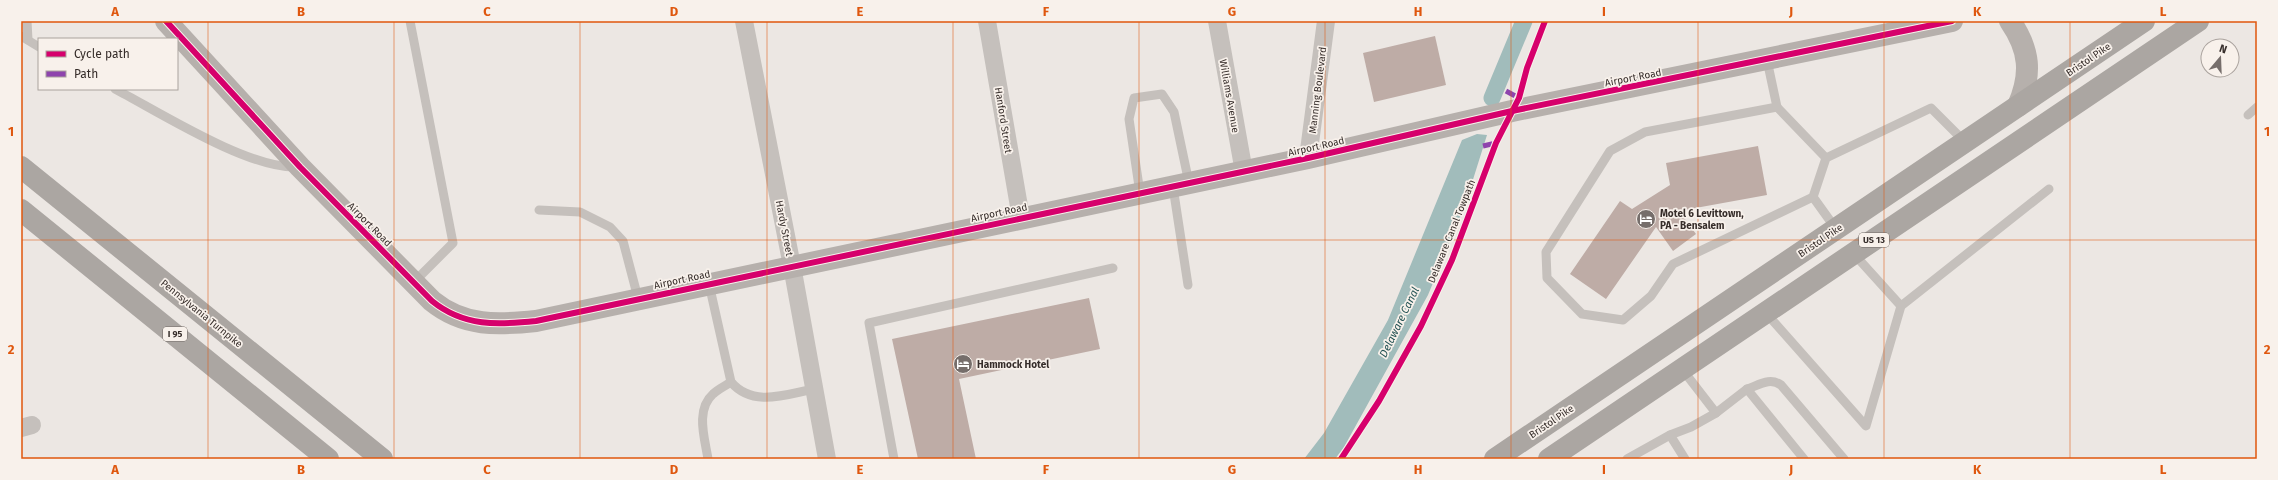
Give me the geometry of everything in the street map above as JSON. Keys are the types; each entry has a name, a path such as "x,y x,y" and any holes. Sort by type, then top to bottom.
{"highway":[{"name":"Bristol Pike","path":"1495,459 2144,21"},
{"name":"US 13","path":"1550,459 2198,21"},
{"name":"Pennsylvania Turnpike","path":"21,166 382,459"},
{"name":"I 95","path":"21,210 328,459"}],"street":[{"name":"Airport Road","path":"166,21 300,167 440,308 465,319 485,324 536,321 709,283 1244,172 1512,111 1952,21"},
{"name":"Hardy Street","path":"744,21 792,266 827,459"},
{"name":"Hanford Street","path":"987,21 1021,218"},
{"name":"Williams Avenue","path":"1216,21 1244,172"},
{"name":"Manning Boulevard","path":"1308,158 1326,21"},
{"path":"2010,21 2019,36 2027,61 2027,83 2018,106"}],"lane":[{"path":"28,21 24,38 38,46"},
{"path":"410,21 453,243 414,282"},
{"path":"1767,60 1777,106 1826,158"},
{"path":"117,90 220,144 258,161 287,167 300,167"},
{"path":"1140,193 1129,119 1134,98 1162,94 1174,112 1188,285"},
{"path":"1777,106 1645,132 1610,151 1546,252 1547,278 1582,314 1624,320 1651,296 1673,264 1813,197 1826,158 1931,108 1965,142"},
{"path":"2248,115 2257,107"},
{"path":"1766,313 1866,426 1901,306 2049,189"},
{"path":"1813,197 1836,229"},
{"path":"538,210 580,212 610,227 623,241 638,298"},
{"path":"1854,254 1901,306"},
{"path":"894,459 869,323 1113,268"},
{"path":"709,283 731,382 736,388 755,397 766,398 814,389"},
{"path":"1682,369 1716,413"},
{"path":"1628,459 1670,435 1691,428 1716,413 1747,390 1770,380 1776,381 1782,385 1844,459"},
{"path":"708,459 702,417 705,404 712,394 731,382"},
{"path":"1747,390 1804,459"},
{"path":"1670,435 1685,459"}],"water":[{"path":"1477,134 1487,135 1465,205 1428,295 1344,447 1335,459 1304,459 1324,433 1388,320 1462,140"}],"building":[{"path":"1435,36 1446,85 1374,102 1363,53"},
{"name":"Motel 6 Levittown, PA - Bensalem","path":"1758,146 1767,195 1679,211 1696,234 1673,251 1656,227 1606,299 1570,274 1620,201 1632,209 1670,185 1666,163"},
{"name":"Hammock Hotel","path":"1089,298 1100,349 959,379 976,459 918,459 892,339"}],"waterway":[{"name":"Delaware Canal","path":"1492,98 1524,21"}],"marked path":[{"path":"1506,91 1519,98"},
{"path":"1483,146 1496,143"}],"cycle path":[{"path":"166,21 300,167 432,301 456,316 469,320 495,323 536,321 1308,158 1512,111 1952,21"},
{"name":"Delaware Canal Towpath","path":"1341,459 1379,401 1421,326 1452,260 1496,143 1519,98 1527,68 1545,21"}],"place":[{"name":"Motel 6 Levittown, PA - Bensalem","path":"1646,219"},
{"name":"Hammock Hotel","path":"963,364"}]}
